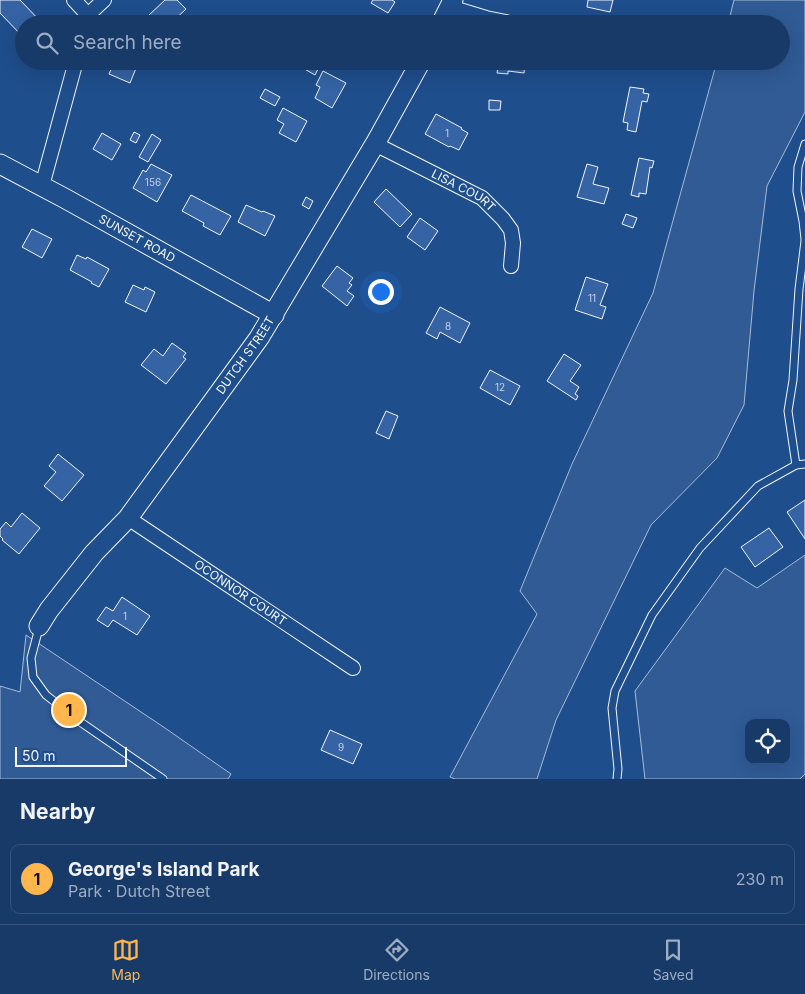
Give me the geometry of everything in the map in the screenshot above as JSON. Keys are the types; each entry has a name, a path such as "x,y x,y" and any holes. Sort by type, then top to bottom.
{"street":[{"path":"74,0 84,15"},
{"path":"91,15 104,0"},
{"path":"445,15 451,3 479,15"},
{"path":"42,186 74,70"},
{"name":"DUTCH STREET","path":"39,626 49,610 94,553 128,518 259,338 375,144 416,70"},
{"name":"LISA COURT","path":"375,144 482,198 511,230 513,243 511,266"},
{"name":"SUNSET ROAD","path":"0,164 274,315"},
{"name":"OCONNOR COURT","path":"128,518 352,668"}],"lane":[{"path":"796,465 788,411 793,380 799,289 805,240 797,191 798,167 805,144"},
{"path":"617,779 618,769 612,708 615,691 652,615 700,548 758,486 796,465 805,464"},
{"path":"39,626 31,658 33,677 46,695 79,721 163,779"}],"shaded area":[{"path":"734,0 805,0 805,112 767,186 754,291 744,405 717,458 651,525 556,720 537,779 455,779 450,777 537,614 520,591 572,464 653,293 715,70 790,70 790,15 730,15"},
{"path":"805,555 805,774 800,779 645,779 635,691 725,568 757,588"},
{"path":"26,635 231,774 228,779 0,779 0,686 20,692"}],"building":[{"path":"0,0 20,0 34,15 15,15 15,29 0,13"},
{"path":"165,0 177,0 186,9 180,15 149,15"},
{"path":"373,0 392,0 395,2 388,13 371,3"},
{"path":"588,0 613,0 610,12 587,7"},
{"path":"111,70 135,70 130,83 109,74"},
{"path":"306,70 318,70 315,75"},
{"path":"498,70 524,70 524,73 508,71 508,74 497,73"},
{"path":"323,71 346,83 332,108 315,98 320,87 316,85"},
{"path":"630,87 644,89 643,93 649,94 647,102 642,101 636,132 627,130 628,123 623,122"},
{"path":"265,89 280,97 275,106 260,98"},
{"path":"489,100 501,101 500,110 489,110"},
{"path":"283,108 307,121 296,142 279,133 284,124 277,120"},
{"path":"436,114 468,133 459,150 449,147 425,134"},
{"path":"134,132 140,135 136,143 130,140"},
{"path":"102,133 121,144 112,160 93,149"},
{"path":"152,134 161,140 148,162 139,157"},
{"path":"639,158 654,161 652,168 650,167 646,194 639,193 639,197 631,195"},
{"path":"151,164 172,175 157,202 133,188 143,170 146,172"},
{"path":"587,164 598,167 593,184 609,188 604,204 577,197"},
{"path":"386,189 412,214 400,227 374,202"},
{"path":"191,195 231,216 220,235 203,226 204,223 182,211"},
{"path":"306,197 313,201 309,209 302,205"},
{"path":"246,205 275,216 265,236 238,222"},
{"path":"626,214 637,218 633,228 622,224"},
{"path":"420,218 438,231 425,250 407,237"},
{"path":"32,229 52,239 42,258 22,247"},
{"path":"77,255 86,259 87,257 109,269 99,287 70,270"},
{"path":"337,266 353,278 349,283 352,285 347,291 354,296 347,306 322,286"},
{"path":"586,277 608,284 600,305 606,307 602,319 575,310"},
{"path":"133,285 144,290 145,287 155,292 146,312 125,302"},
{"path":"440,307 470,323 460,343 440,332 437,339 426,333"},
{"path":"172,343 186,353 183,357 186,359 166,384 141,365 154,349 163,356"},
{"path":"564,354 581,365 570,381 579,387 575,394 578,396 576,400 547,381"},
{"path":"490,370 520,386 510,405 480,388"},
{"path":"386,411 398,416 389,439 376,433"},
{"path":"58,454 84,475 62,501 44,486 56,472 49,466"},
{"path":"805,500 805,539 787,512"},
{"path":"22,513 40,528 19,554 2,540 0,529 6,522 11,527"},
{"path":"769,528 783,547 755,567 741,547"},
{"path":"122,597 150,616 137,635 113,620 108,627 97,620 106,607 113,611"},
{"path":"330,730 362,744 353,764 321,750"}],"place":[{"name":"George's Island Park","path":"69,710"}]}
